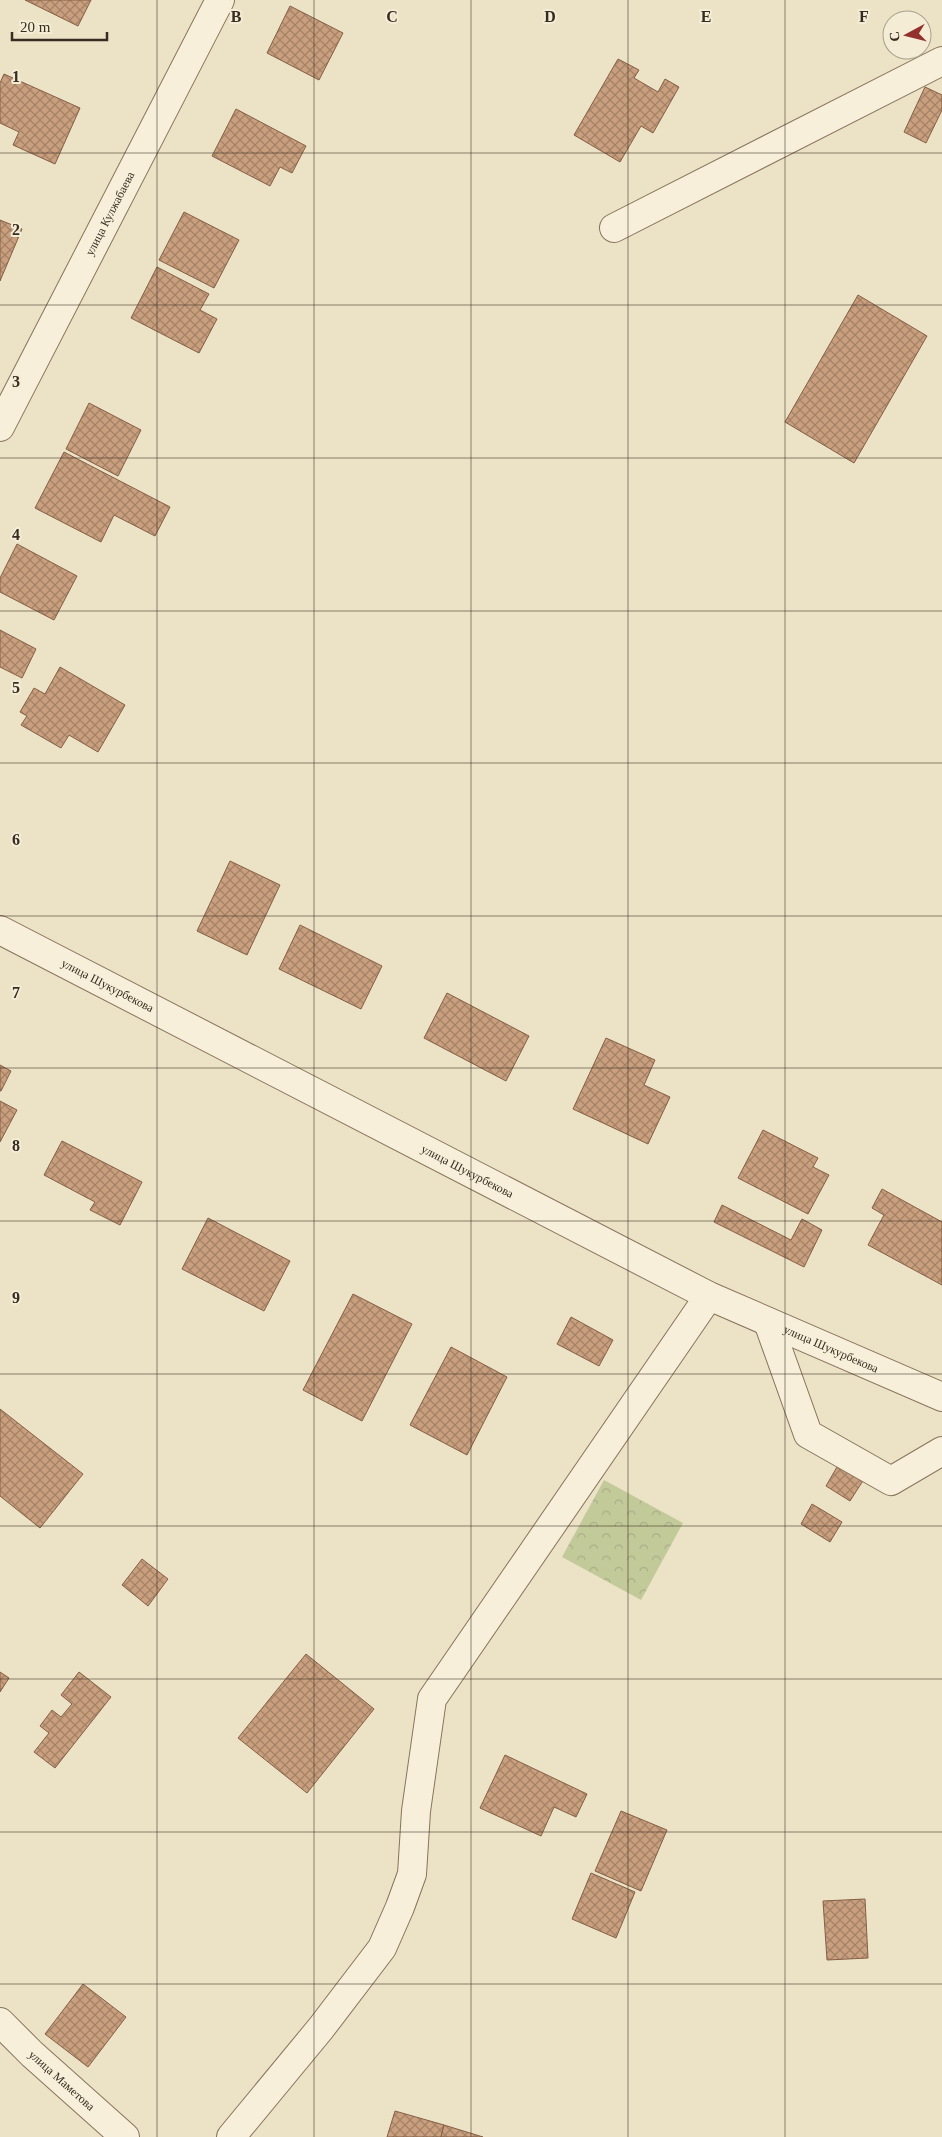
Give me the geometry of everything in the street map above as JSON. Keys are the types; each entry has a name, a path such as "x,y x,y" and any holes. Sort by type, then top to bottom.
{"street":[{"name":"улица Кулжабаева","path":"0,426 220,0"},
{"path":"614,228 942,60"},
{"name":"улица Шукурбекова","path":"0,930 709,1296 942,1397"},
{"path":"231,2137 321,2028 382,1948 400,1908 412,1874 416,1811 432,1699 709,1296"},
{"path":"768,1322 808,1434 891,1481 942,1451"},
{"name":"улица Маметова","path":"0,2022 32,2054 125,2137"}],"green space":[{"path":"604,1480 683,1523 641,1600 562,1557"}],"building":[{"path":"25,0 91,0 78,26"},
{"path":"290,6 343,33 319,80 267,53"},
{"path":"618,59 639,70 634,78 658,92 665,79 679,87 653,133 641,126 620,162 574,135"},
{"path":"4,74 80,108 55,164 13,145 19,132 0,123 0,83"},
{"path":"925,87 942,95 942,110 926,143 904,132"},
{"path":"236,109 306,146 292,173 280,167 270,186 212,156"},
{"path":"184,212 239,240 214,288 159,260"},
{"path":"0,220 22,229 0,281"},
{"path":"157,267 209,294 200,310 217,319 199,353 131,318"},
{"path":"858,295 927,336 854,463 785,422"},
{"path":"89,403 141,430 118,476 66,449"},
{"path":"64,452 170,507 155,536 114,515 101,542 35,508"},
{"path":"17,544 77,576 54,620 0,592 0,578"},
{"path":"0,630 36,649 22,678 0,667"},
{"path":"60,667 125,705 98,752 69,735 61,748 21,725 27,716 20,712 34,688 45,694"},
{"path":"230,861 280,885 247,955 197,931"},
{"path":"300,925 382,966 361,1009 279,969"},
{"path":"447,993 529,1036 506,1081 424,1038"},
{"path":"606,1038 655,1060 644,1085 670,1097 648,1144 573,1109"},
{"path":"0,1065 11,1071 1,1091 0,1091"},
{"path":"0,1101 17,1110 0,1142"},
{"path":"763,1130 818,1158 813,1167 829,1175 808,1214 738,1178"},
{"path":"62,1141 142,1182 120,1225 90,1210 95,1202 44,1175"},
{"path":"882,1189 942,1222 942,1285 868,1245 884,1215 872,1208"},
{"path":"722,1205 791,1240 802,1219 822,1230 804,1267 714,1222"},
{"path":"208,1218 290,1261 264,1311 182,1269"},
{"path":"353,1294 412,1324 362,1421 303,1390"},
{"path":"571,1317 613,1340 599,1366 557,1344"},
{"path":"451,1347 507,1377 467,1455 410,1425"},
{"path":"0,1409 83,1474 40,1528 0,1496"},
{"path":"841,1460 866,1476 850,1501 826,1486"},
{"path":"812,1504 842,1522 830,1542 801,1524"},
{"path":"142,1559 168,1579 148,1606 122,1585"},
{"path":"306,1654 374,1709 307,1793 238,1738"},
{"path":"0,1672 9,1678 0,1692"},
{"path":"79,1672 111,1697 55,1768 34,1752 49,1733 40,1726 52,1710 61,1717 72,1704 61,1695"},
{"path":"505,1755 587,1794 576,1817 554,1807 541,1836 480,1808"},
{"path":"621,1811 667,1830 641,1891 595,1871"},
{"path":"591,1873 635,1892 616,1938 572,1919"},
{"path":"865,1899 868,1958 827,1960 823,1901"},
{"path":"83,1984 126,2017 88,2067 45,2034"},
{"path":"395,2111 444,2125 441,2137 387,2137"},
{"path":"444,2125 483,2137 441,2137"}]}
